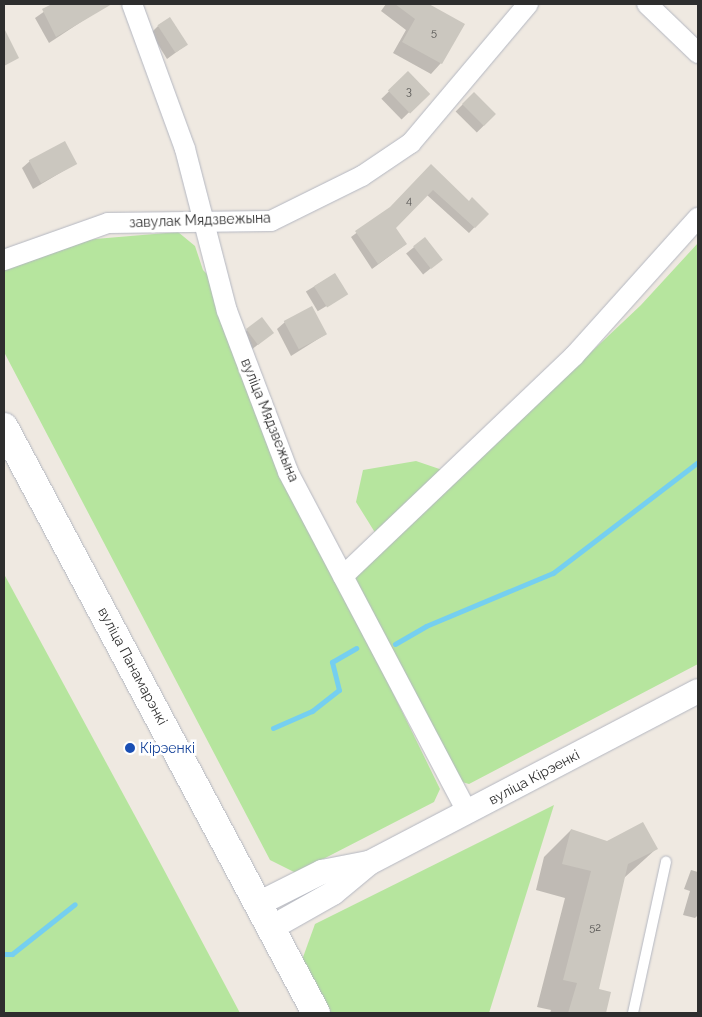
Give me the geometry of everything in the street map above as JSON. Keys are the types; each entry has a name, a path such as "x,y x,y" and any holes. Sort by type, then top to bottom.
{"main road":[{"name":"вуліца Панамарэнкі","path":"4,427 316,1013"}],"street":[{"name":"вуліца Мядзвежына","path":"132,4 185,149 206,222 227,311 285,463 467,811"},
{"name":"завулак Мядзвежына","path":"4,260 108,223 271,221 362,176 411,143 528,4"},
{"path":"646,4 698,53"},
{"path":"343,576 574,356 698,218"},
{"name":"вуліца Кірэенкі","path":"271,928 333,892 369,862 698,691"},
{"name":"вуліца Кірэенкі","path":"258,904 322,872 369,862"}],"lane":[{"path":"633,1013 666,862"}],"green space":[{"path":"178,232 195,246 203,270 215,282 286,474 440,789 434,802 296,873 270,860 4,352 4,267 50,247 95,239"},
{"path":"698,243 698,664 469,784 455,780 351,578 384,547 356,502 363,470 416,461 460,476 641,305"},
{"path":"4,574 147,838 240,1013 4,1013"},
{"path":"554,805 489,1013 330,1013 302,960 315,924"}],"building":[{"path":"52,4 112,4 56,37 42,9"},
{"path":"395,4 429,4 465,24 442,64 402,42 415,19"},
{"path":"170,17 188,45 175,53 157,25"},
{"path":"4,28 19,58 4,66"},
{"path":"408,71 430,94 410,113 388,90"},
{"path":"474,92 496,114 484,126 462,104"},
{"path":"65,141 77,164 41,183 29,160"},
{"path":"431,164 469,201 472,197 489,214 475,228 433,190 396,228 407,244 378,264 355,231 390,207"},
{"path":"425,237 443,260 431,269 413,246"},
{"path":"335,273 348,294 327,307 314,286"},
{"path":"312,306 327,334 299,349 284,321"},
{"path":"262,317 274,333 258,345 246,329"},
{"path":"643,822 658,849 628,864 599,989 611,992 606,1013 568,1013 577,983 563,980 591,871 562,864 571,829 607,841"}],"waterway":[{"path":"395,644 426,626 553,573 698,462"},
{"path":"273,728 312,711 339,690 332,662 356,648"},
{"path":"4,954 12,954 75,904"}],"place":[{"name":"Кірэенкі","path":"130,748"}]}
